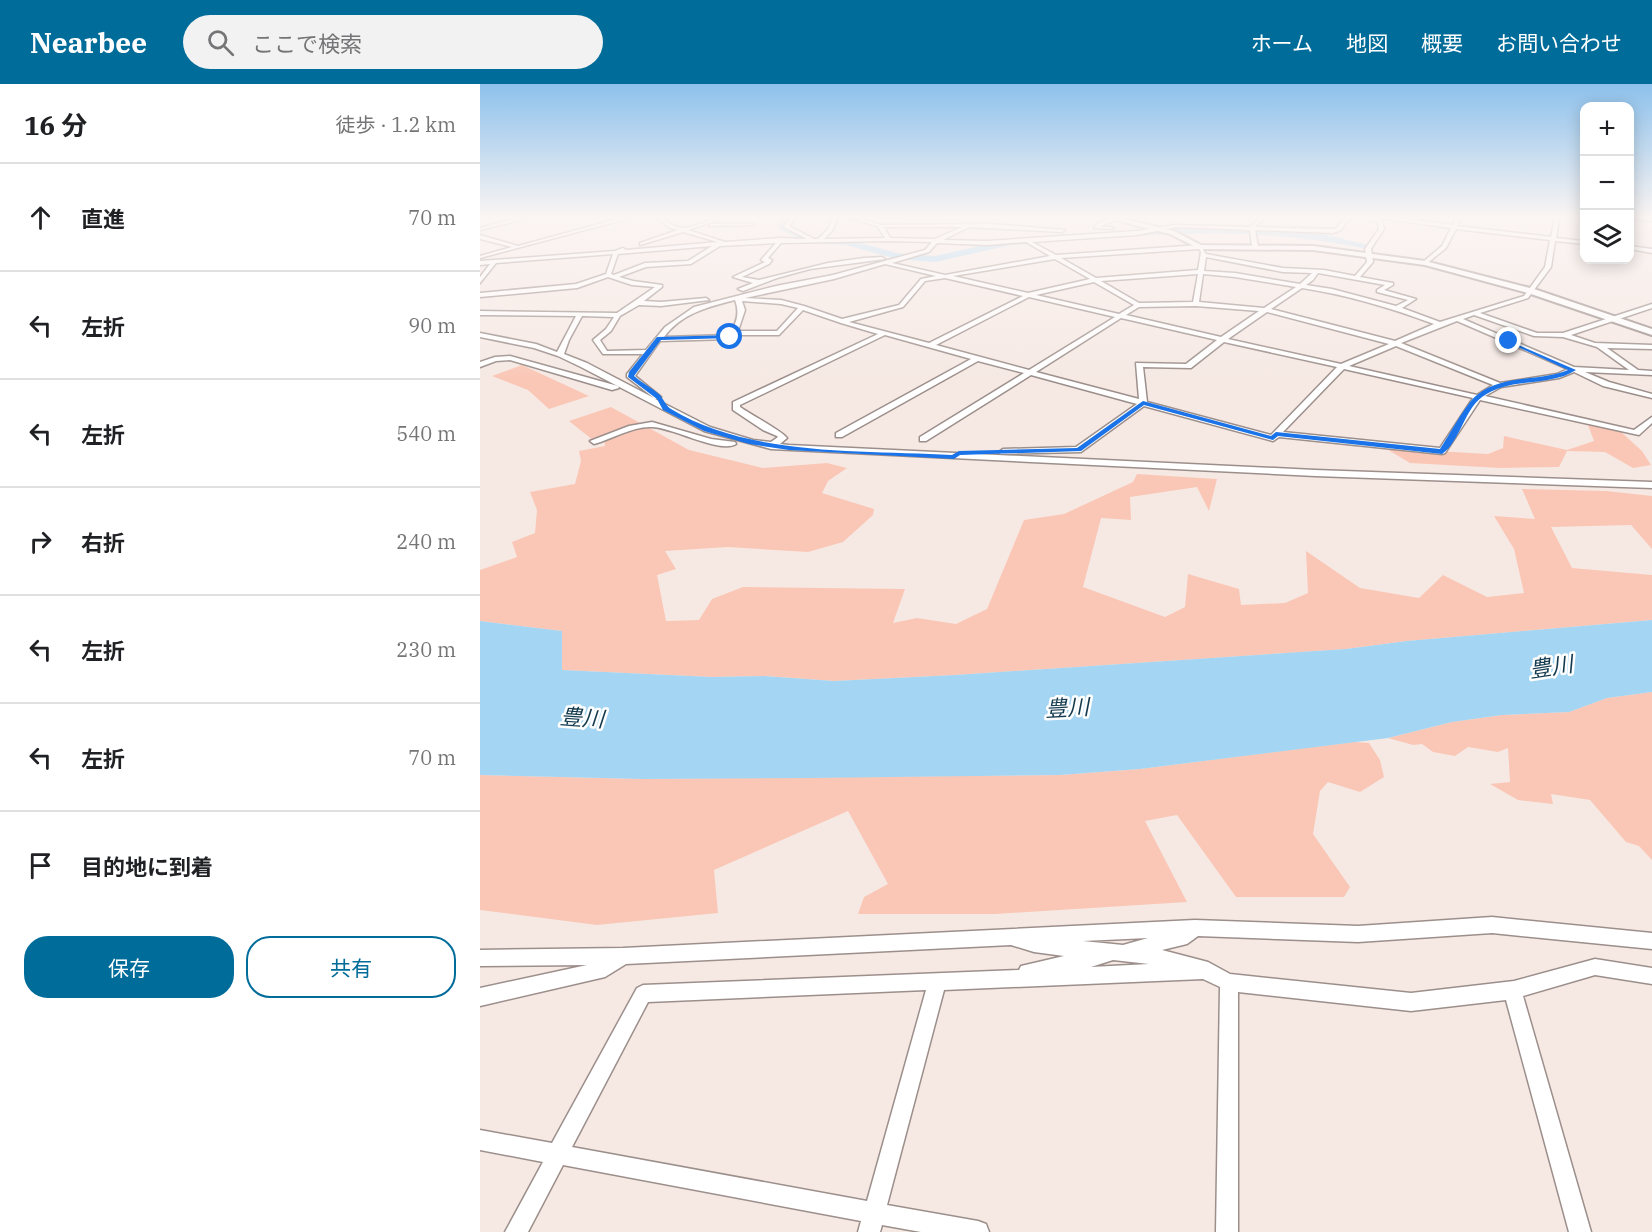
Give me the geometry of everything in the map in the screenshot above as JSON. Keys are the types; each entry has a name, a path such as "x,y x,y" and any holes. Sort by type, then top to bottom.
{"main road":[{"path":"1457,272 1531,291 1652,332"}],"street":[{"path":"611,276 612,272"},
{"path":"480,295 577,286 625,272"},
{"path":"748,272 736,277 776,288"},
{"path":"756,292 741,289 758,282 800,272"},
{"path":"666,409 659,398 631,377 667,328 696,308 756,292 854,272"},
{"path":"925,272 1636,433 1652,419"},
{"path":"843,322 901,306 923,280 971,272"},
{"path":"1081,272 1138,305"},
{"path":"1196,304 1201,272"},
{"path":"930,345 1029,295 1095,280 1201,272 1332,291 1396,308 1440,324"},
{"path":"1308,272 1346,275 1391,284 1379,291 1413,299 1396,308"},
{"path":"1357,277 1361,272"},
{"path":"638,303 661,304 734,299 781,302 843,322 1273,438 1342,366 1440,324 1526,297 1545,272"},
{"path":"1143,403 1139,365 1188,366 1223,339 1303,285 1315,273"},
{"path":"1332,291 1347,281 1346,275"},
{"path":"611,276 632,283 660,286 618,315 609,330 596,340 605,353 649,352"},
{"path":"659,339 730,337 734,333 742,310 734,299"},
{"path":"923,439 1138,305 1196,304 1266,310 1395,343 1499,385"},
{"path":"1406,304 1454,319 1505,339 1606,384 1652,396"},
{"path":"1564,335 1652,306"},
{"path":"734,333 779,333 802,307"},
{"path":"480,313 618,315"},
{"path":"1471,313 1531,333 1564,335 1600,345 1652,347"},
{"path":"560,355 561,348 569,338 580,315"},
{"path":"480,335 536,346 560,355 721,435 772,446 783,438 780,434 748,417 736,408 736,404 885,333"},
{"path":"1505,339 1531,333"},
{"path":"1600,345 1635,371"},
{"path":"480,365 510,358 633,393"},
{"path":"839,435 978,358"},
{"path":"1276,434 1442,452 1478,397 1499,385 1559,376 1573,370 1652,373"},
{"path":"954,457 959,453 1078,450 1143,403"},
{"path":"594,441 652,424 710,441 744,446 772,446 835,452 1652,485"},
{"path":"480,958 623,956 1196,928 1358,934 1492,926 1652,941"},
{"path":"991,979 1181,938 1196,928"},
{"path":"1008,936 1035,946 1122,952 1179,960 1208,970 1229,982 1411,1002 1514,990 1595,968 1652,976"},
{"path":"480,997 605,969 623,956"},
{"path":"516,1232 643,994 1208,970"},
{"path":"872,1222 936,982"},
{"path":"1227,1232 1229,982"},
{"path":"1514,990 1515,1002 1580,1232"},
{"path":"480,1140 559,1154 872,1222 978,1232"}],"shaded area":[{"path":"522,365 589,396 549,409 528,390 492,376"},
{"path":"611,407 689,450 763,468 827,463 847,468 828,481 822,493 874,509 873,515 843,542 808,552 728,547 665,551 676,569 657,575 666,621 699,620 712,599 743,587 905,589 893,623 917,618 956,624 987,609 1024,520 1064,514 1133,482 1137,474 1217,479 1209,511 1197,487 1130,497 1131,520 1101,518 1083,587 1165,617 1185,607 1188,574 1239,589 1241,605 1285,603 1308,593 1306,551 1360,588 1419,598 1443,575 1487,597 1524,593 1514,549 1494,516 1535,519 1522,489 1606,491 1652,496 1652,549 1631,525 1551,527 1572,568 1652,575 1652,620 1407,641 1346,649 834,681 764,676 712,677 562,670 562,631 480,621 480,570 517,557 512,542 535,533 537,510 530,492 575,484 581,461 579,451 605,446 604,438 594,441 569,421"},
{"path":"1588,425 1620,431 1642,451 1651,465 1633,468 1605,452 1567,451 1559,467 1500,468 1410,463 1385,448 1488,454 1503,448 1504,436 1567,450 1594,441"},
{"path":"1652,692 1652,860 1639,846 1626,842 1590,800 1551,794 1553,804 1518,800 1490,784 1510,782 1508,748 1498,752 1468,747 1455,756 1433,752 1422,744 1413,745 1388,738 1452,722 1502,715 1569,712 1607,698"},
{"path":"1354,742 1369,743 1380,760 1384,777 1360,792 1328,782 1320,791 1313,834 1350,887 1344,897 1236,897 1177,815 1145,821 1187,902 996,914 858,914 864,897 888,884 848,811 714,870 718,913 597,925 480,910 480,775 643,779 1060,775 1140,769"}],"water":[{"name":"豊川","path":"1652,620 1652,692 1607,698 1569,712 1502,715 1452,722 1388,738 1140,769 1060,775 643,779 480,775 480,621 562,631 562,670 712,677 764,676 834,681 1346,649 1407,641"}],"route":[{"path":"730,337 659,339 631,377 659,398 666,409 721,435 789,448 954,457 959,453 1078,450 1143,403 1273,438 1276,434 1442,452 1478,397 1499,385 1559,376 1573,370 1509,341"}]}
